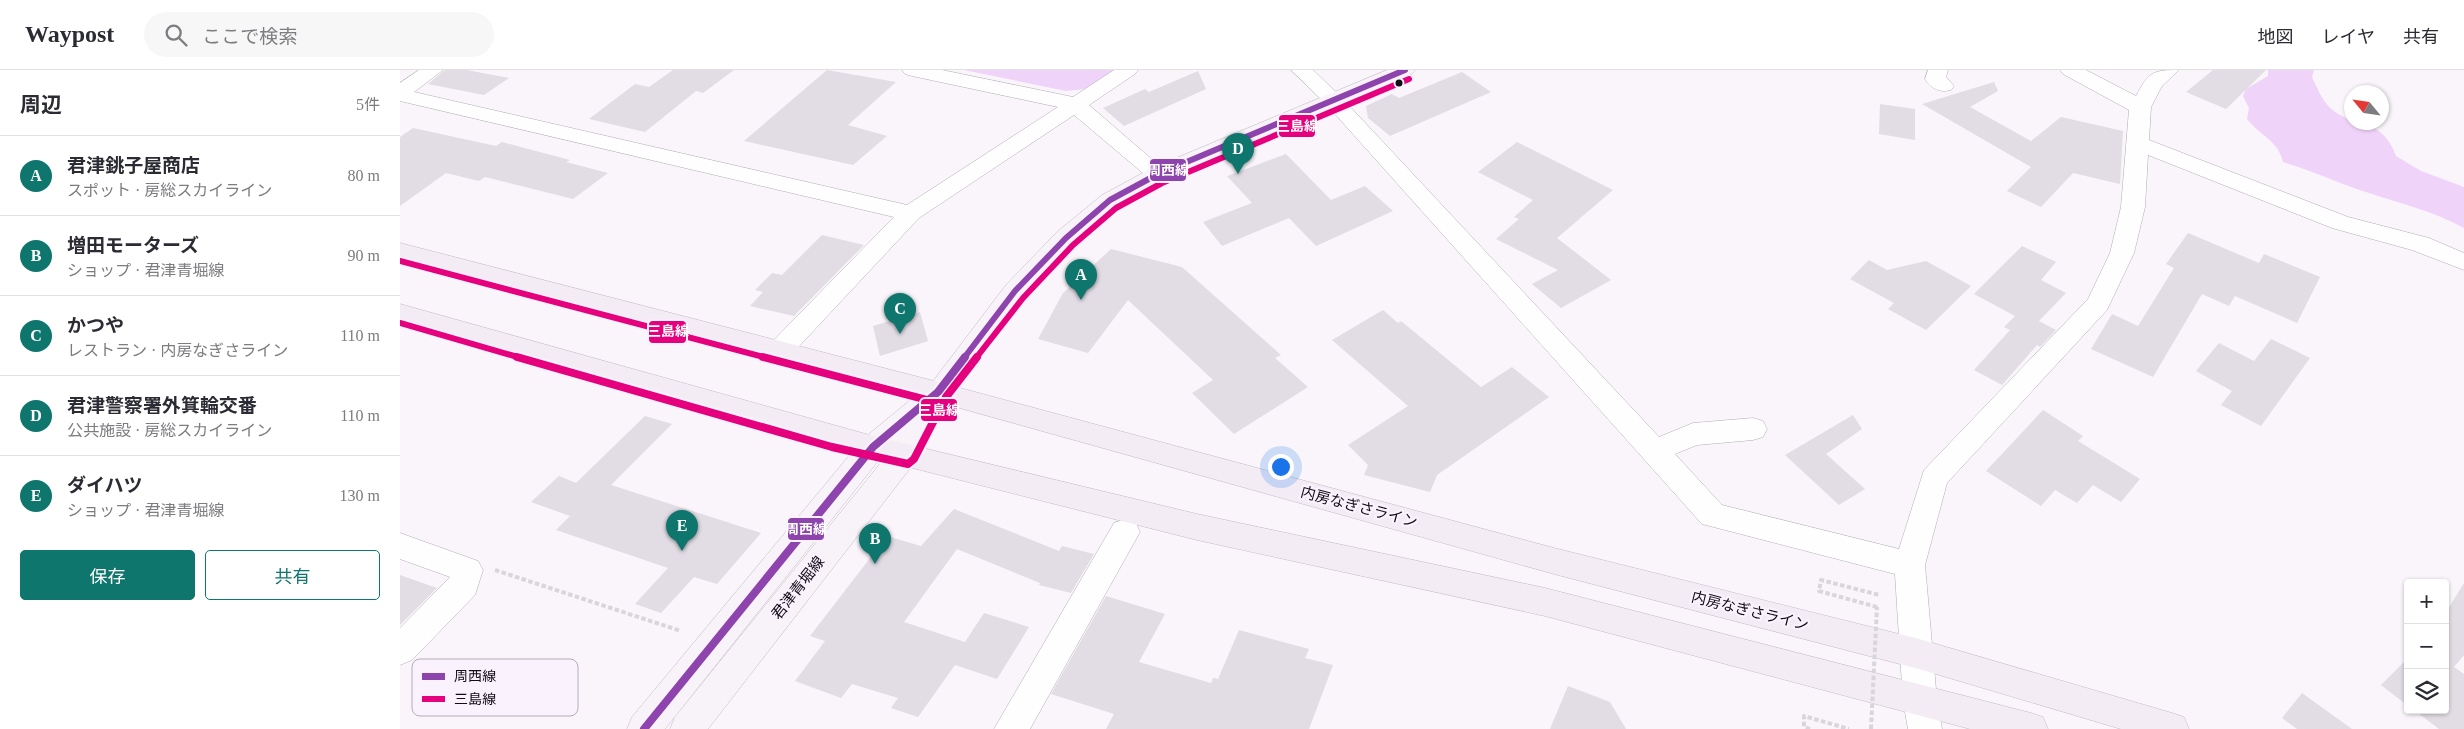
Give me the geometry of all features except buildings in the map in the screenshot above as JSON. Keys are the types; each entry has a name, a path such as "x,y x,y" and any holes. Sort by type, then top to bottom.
{"highway":[{"name":"内房なぎさライン","path":"400,251 938,392 1554,560 1918,654 2074,698 2172,729"},
{"path":"400,313 873,447 1197,527 1546,602 1923,715 2031,729"}],"main road":[{"path":"938,392 1015,290 1066,238 1110,200 1158,174 1406,70"},
{"name":"君津青堀線","path":"644,729 873,447 938,392"},
{"name":"君津青堀線","path":"687,729 905,454 938,392"}],"street":[{"path":"400,93 433,70"},
{"path":"912,70 1050,98 1074,105 1158,174"},
{"path":"779,351 911,213 1128,70"},
{"path":"1302,70 1333,100 1713,515 1910,565"},
{"path":"2070,70 2140,107"},
{"path":"1923,715 1910,565 1934,478 2098,304 2122,254 2133,207 2140,107 2154,82 2169,70"},
{"path":"400,93 911,213"},
{"path":"2138,143 2340,222 2420,244 2464,262"},
{"path":"1655,451 1692,434 1753,429"},
{"path":"1011,729 1125,532"},
{"path":"400,546 467,570 464,585 400,650"}],"path":[{"path":"467,570 487,568 681,631"},
{"path":"1871,729 1877,607 1819,591 1821,580 1879,595"},
{"path":"1810,729 1804,727 1804,716 1849,729"}],"shaded area":[{"path":"964,70 1116,70 1086,89 1066,91"},
{"path":"2268,70 2314,70 2312,77 2326,103 2336,113 2344,116 2344,130 2377,130 2389,142 2396,156 2421,171 2464,187 2464,228 2428,212 2283,162 2273,143 2247,119 2249,108 2243,96 2246,89 2268,76"}],"transit line":[{"name":"周西線","path":"644,729 873,447 938,392 1015,291 1066,238 1110,200 1158,174 1405,70"},
{"name":"三島線","path":"400,323 832,447 908,464 914,459 946,397 1023,298 1073,245 1116,208 1162,183 1409,79"},
{"name":"三島線","path":"400,261 935,402"}],"place":[{"name":"君津警察署外箕輪交番","path":"1238,174"},
{"name":"君津銚子屋商店","path":"1081,300"},
{"name":"かつや","path":"900,334"},
{"name":"ダイハツ","path":"682,551"},
{"name":"増田モーターズ","path":"875,564"}]}
